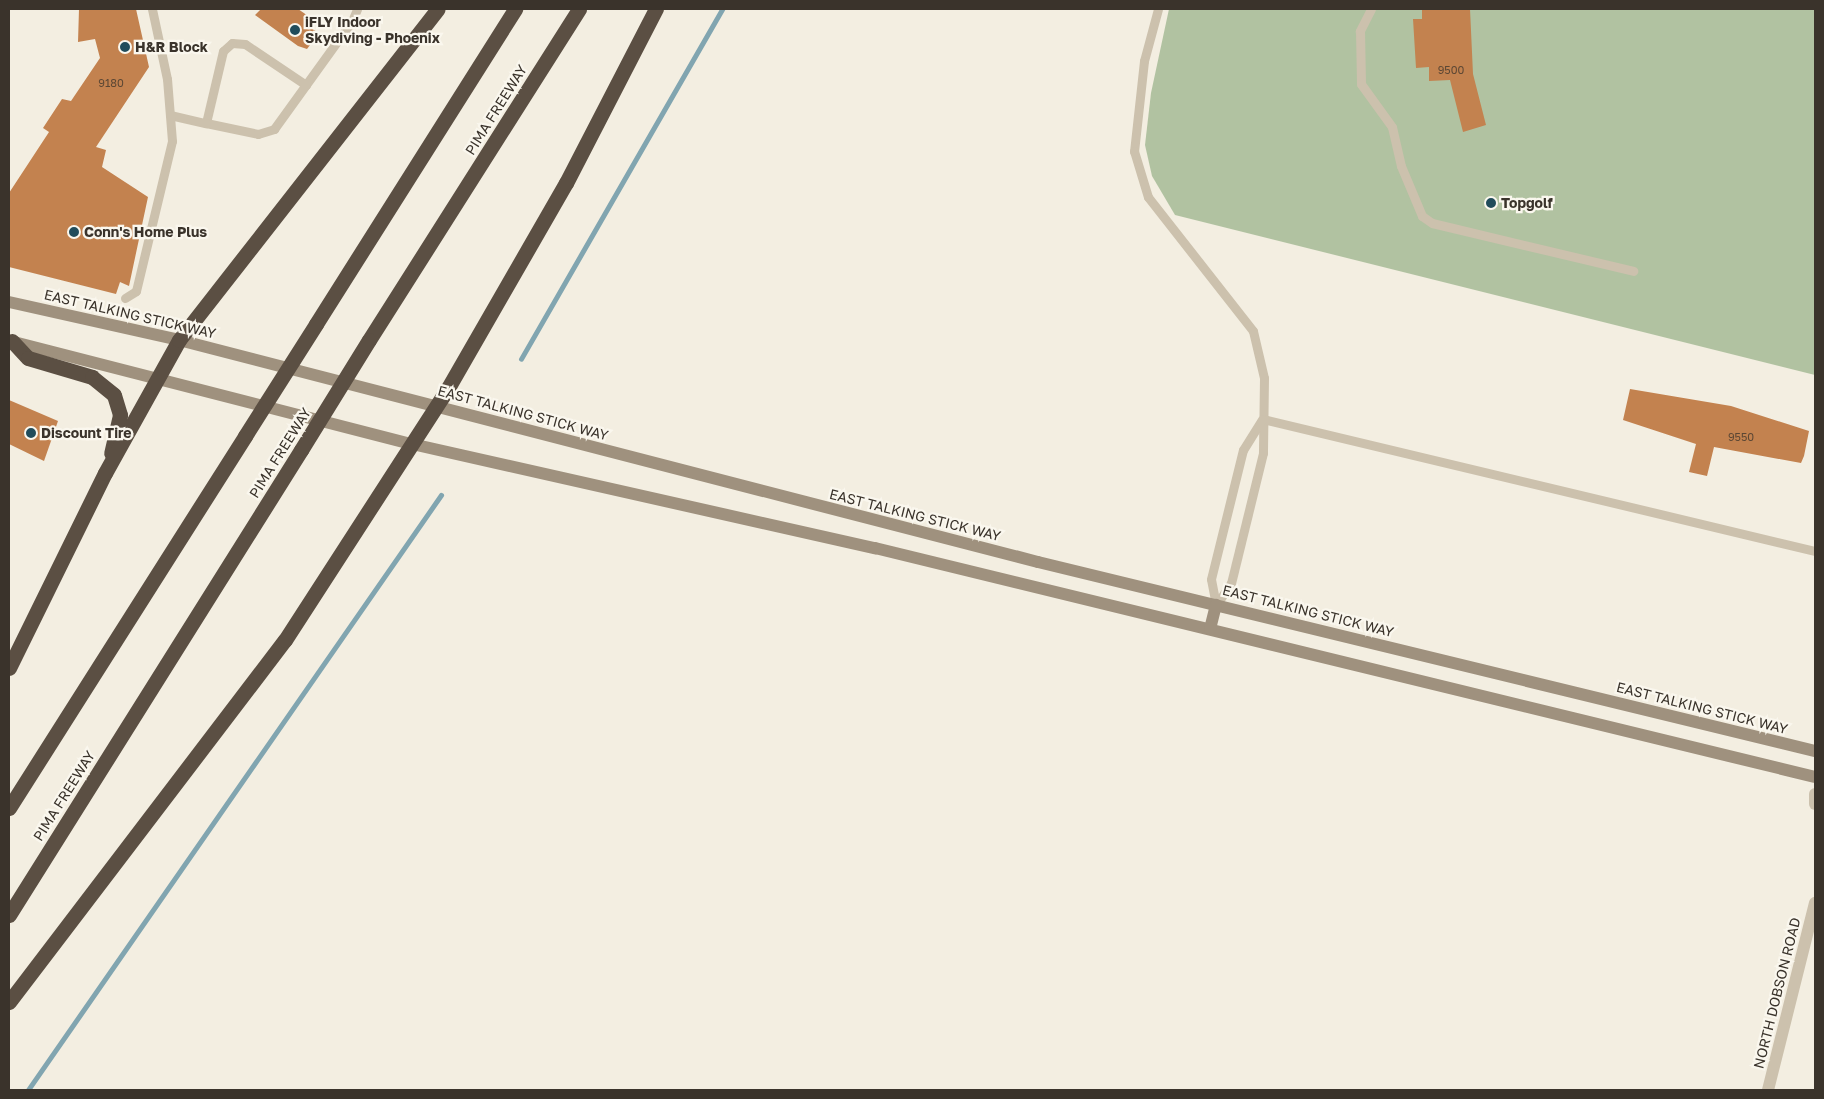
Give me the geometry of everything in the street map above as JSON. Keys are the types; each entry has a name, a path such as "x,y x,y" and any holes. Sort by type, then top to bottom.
{"highway":[{"path":"9,668 105,473 179,340 438,9"},
{"path":"9,808 515,9"},
{"name":"PIMA FREEWAY","path":"9,915 579,9"},
{"path":"9,1002 276,652 412,444 566,182 656,9"},
{"path":"10,341 28,358 92,378 114,396 120,422 105,473"}],"street":[{"name":"EAST TALKING STICK WAY","path":"9,302 179,340 1216,605 1815,751"},
{"path":"10,341 156,381 412,444 1210,629 1815,777"},
{"path":"1210,629 1216,605"},
{"path":"1815,794 1815,804"},
{"name":"NORTH DOBSON ROAD","path":"1768,1090 1815,903"}],"lane":[{"path":"125,298 136,291 172,141 170,115 152,9"},
{"path":"170,115 258,134 274,129 358,9"},
{"path":"1158,9 1144,61 1134,151 1148,197 1253,331 1264,378 1263,453 1231,583 1216,605"},
{"path":"1371,9 1360,31 1361,84 1392,127 1401,166 1422,216 1432,223 1633,271"},
{"path":"206,123 223,51 232,42 245,44 306,85"},
{"path":"1263,419 1815,551"},
{"path":"1216,605 1211,579 1243,450 1263,419"}],"green space":[{"name":"Topgolf","path":"1169,9 1815,9 1815,375 1175,215 1152,176 1145,145 1151,93"}],"building":[{"name":"Conn's Home Plus","path":"79,9 136,9 149,67 96,147 106,150 102,167 148,197 129,286 120,282 116,294 9,267 9,193 49,132 43,128 62,99 71,101 100,58 95,39 78,42"},
{"name":"iFLY Indoor Skydiving - Phoenix","path":"261,9 298,9 314,20 309,27 319,33 307,49 298,46 255,15"},
{"path":"1422,9 1470,9 1473,74 1486,125 1463,132 1450,80 1429,81 1429,67 1416,68 1413,19 1422,19"},
{"path":"1630,389 1731,406 1809,431 1804,456 1801,463 1714,447 1707,476 1689,472 1696,444 1623,420"},
{"name":"Discount Tire","path":"9,400 58,421 44,461 9,444"}],"waterway":[{"path":"521,359 722,9"},
{"path":"28,1090 441,495"}],"place":[{"name":"iFLY Indoor Skydiving - Phoenix","path":"295,30"},
{"name":"H&R Block","path":"125,47"},
{"name":"Topgolf","path":"1491,203"},
{"name":"Conn's Home Plus","path":"74,232"},
{"name":"Discount Tire","path":"31,433"}]}
